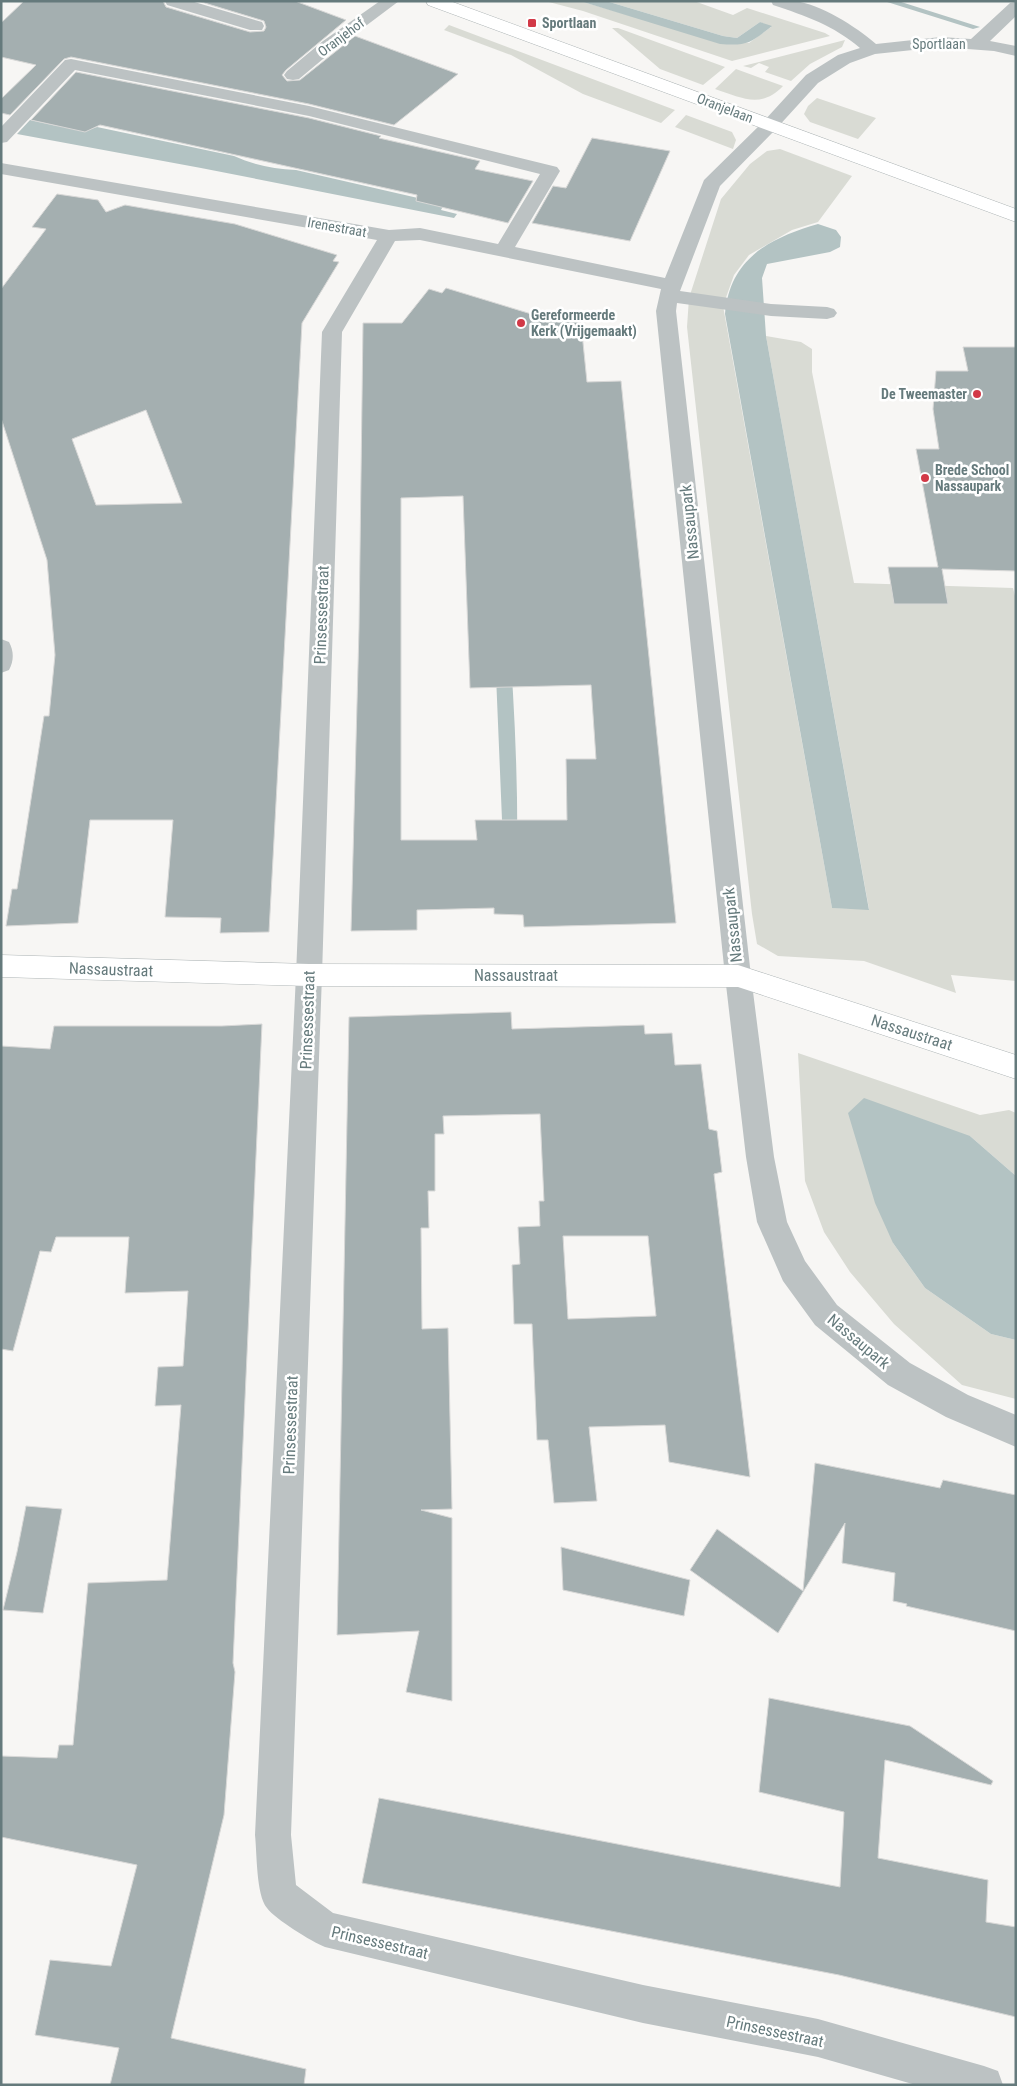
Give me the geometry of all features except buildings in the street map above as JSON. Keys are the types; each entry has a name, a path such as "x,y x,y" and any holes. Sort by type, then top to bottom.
{"main road":[{"name":"Oranjelaan","path":"434,1 1016,216"},
{"name":"Nassaustraat","path":"1,966 309,975 738,976 1016,1067"}],"street":[{"path":"173,1 256,26"},
{"name":"Oranjehof","path":"293,75 329,45 391,1"},
{"path":"779,1 828,18 853,33 872,49"},
{"path":"975,45 1016,7"},
{"name":"Sportlaan","path":"770,125 812,79 844,58 872,49 940,42 1016,50"},
{"path":"1,138 71,64 309,111 551,171 503,252"},
{"name":"Nassaupark","path":"770,125 711,184 670,291 667,317 738,976 760,1157 772,1222 794,1271 826,1315 899,1374 957,1406 1016,1431"},
{"name":"Irenestraat","path":"1,168 389,236 420,234 670,291"},
{"name":"Prinsessestraat","path":"389,236 332,332 309,975 273,1836 279,1895 325,1929 643,2004 818,2038 984,2085"},
{"path":"670,291 707,303 771,310 827,313"},
{"path":"1,648 1,664"}],"shaded area":[{"path":"545,1 580,1 645,20 749,43 771,27 760,22 737,38 723,36 606,1 694,1 733,15 747,8 830,36 732,61 583,11"},
{"path":"580,1 606,1 723,36 737,38 760,22 772,26 759,36 743,44 720,44"},
{"path":"449,25 675,110 661,123 583,94 511,55 444,30"},
{"path":"612,28 618,28 725,67 703,85 660,69"},
{"path":"845,40 842,47 810,64 791,81 765,72 769,67 759,63 751,68 743,66"},
{"path":"736,69 783,86 767,97 751,100 715,89"},
{"path":"817,98 876,118 858,139 810,122 804,114 808,106"},
{"path":"686,115 732,132 736,140 733,149 675,127"},
{"path":"30,120 57,126 62,122 91,129 97,127 234,156 264,166 296,170 444,204 441,210 457,214 454,218 17,134"},
{"path":"780,149 852,176 818,222 792,230 749,255 734,275 723,306 832,908 869,909 766,336 801,342 812,349 812,372 854,583 1013,588 1016,600 1016,981 951,975 956,993 864,961 778,956 757,944 752,914 687,327 689,298 721,199 750,164 767,151"},
{"path":"818,224 836,230 841,237 840,247 830,252 767,264 762,278 766,336 869,910 832,908 725,314 728,295 735,278 755,253 784,236"},
{"path":"483,362 508,614 515,741 517,868 504,868"},
{"path":"798,1053 980,1115 1009,1110 1016,1113 1016,1176 970,1136 893,1243 925,1288 991,1334 1016,1340 1016,1399 962,1385 894,1324 850,1272 824,1232 805,1181"},
{"path":"864,1098 970,1136 1016,1176 1016,1340 991,1334 925,1288 893,1243 875,1203 848,1113"}],"waterway":[{"path":"888,1 976,27"}],"place":[{"name":"Sportlaan","path":"532,23"},
{"name":"Gereformeerde Kerk (Vrijgemaakt)","path":"521,323"},
{"name":"De Tweemaster","path":"977,394"},
{"name":"Brede School Nassaupark","path":"925,478"}]}
